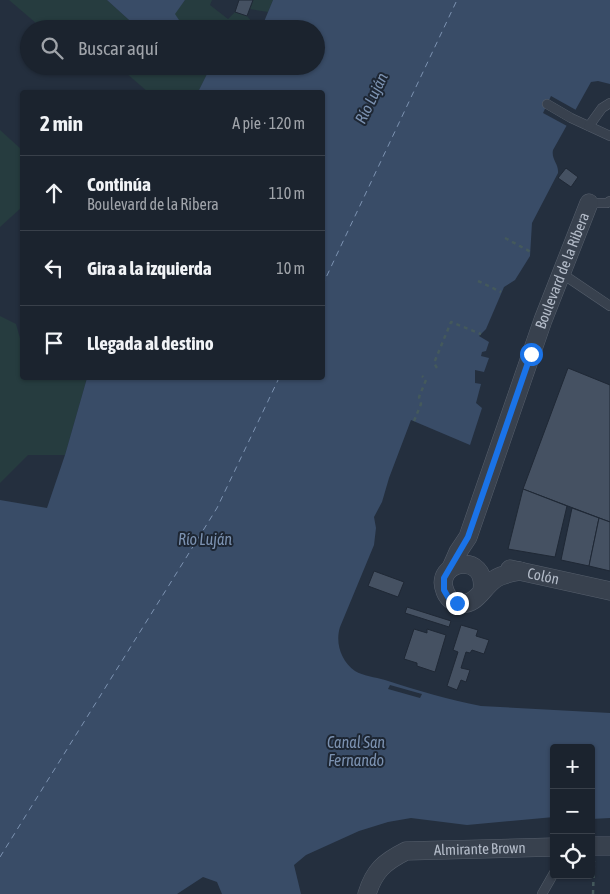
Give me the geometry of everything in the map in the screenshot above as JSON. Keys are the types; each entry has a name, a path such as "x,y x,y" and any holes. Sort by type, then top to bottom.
{"street":[{"name":"Boulevard de la Ribera","path":"450,568 468,537 543,320 590,204"},
{"name":"Boulevard de la Ribera","path":"468,537 468,547 474,567"},
{"path":"482,591 482,579 474,567 460,564 450,568 447,572 443,583 448,597 453,601 466,604 475,600 496,578 520,572"},
{"name":"Colón","path":"474,567 505,568 610,590"},
{"name":"Almirante Brown","path":"367,894 373,876 388,860 406,851 550,847"}],"lane":[{"path":"589,126 602,108 610,103"},
{"path":"547,104 610,136"},
{"path":"590,204 607,203 610,201"},
{"path":"562,273 610,306"},
{"path":"542,894 551,879"}],"path":[{"path":"505,238 531,252"},
{"path":"478,280 501,292"},
{"path":"437,368 434,363 451,322 481,334"},
{"path":"414,421 422,404 418,397 426,380 422,376"},
{"path":"593,894 598,846"}],"green space":[{"path":"9,0 107,0 129,20 32,20"},
{"path":"185,0 212,0 210,5 228,19 235,12 247,16 250,20 178,20 174,14"},
{"path":"253,0 273,0 268,12 250,9"},
{"path":"128,75 206,75 199,90 146,90"},
{"path":"0,130 20,148 20,209 0,227"},
{"path":"0,316 16,324 20,338 20,380 86,380 65,455 28,455 0,483"}],"water":[{"path":"107,0 185,0 175,14 179,20 129,20"},
{"name":"Río Luján","path":"273,0 610,0 610,84 598,81 591,82 553,150 558,173 532,223 530,256 515,280 504,287 486,329 479,336 489,342 486,351 482,352 481,356 489,358 484,372 475,370 475,383 481,384 476,403 482,408 470,445 411,420 382,502 374,517 376,528 374,545 340,627 338,639 343,657 355,671 457,701 481,706 610,713 610,818 595,819 595,744 550,744 550,817 467,825 411,818 388,822 359,831 306,855 294,865 301,894 222,894 217,882 203,877 177,894 0,894 0,500 47,508 65,455 86,380 325,380 325,90 199,90 206,75 325,75 325,20 265,20"}],"pier":[{"path":"551,96 576,110 567,126 543,113"},
{"path":"390,685 422,694 420,698 388,689"}],"building":[{"path":"239,0 253,0 247,16 235,12"},
{"path":"566,168 578,177 571,187 558,178"},
{"path":"568,368 610,385 610,522 523,489"},
{"path":"523,489 567,506 555,557 508,549"},
{"path":"572,508 599,518 589,566 561,560"},
{"path":"599,518 610,522 610,571 589,566"},
{"path":"374,571 404,582 398,597 368,586"},
{"path":"407,607 451,621 449,627 405,613"},
{"path":"461,625 478,630 476,636 489,640 484,654 472,650 470,653 466,652 461,668 470,670 466,682 461,680 457,690 447,686 458,652 453,650"},
{"path":"414,629 427,633 427,629 446,635 435,672 404,659"}],"ferry route":[{"path":"325,280 457,0"},
{"path":"0,857 217,508 278,380"}],"route":[{"path":"457,603 448,597 444,590 444,578 468,537 531,354"}],"water label":[{"name":"Canal San Fernando","path":"356,751"}]}
